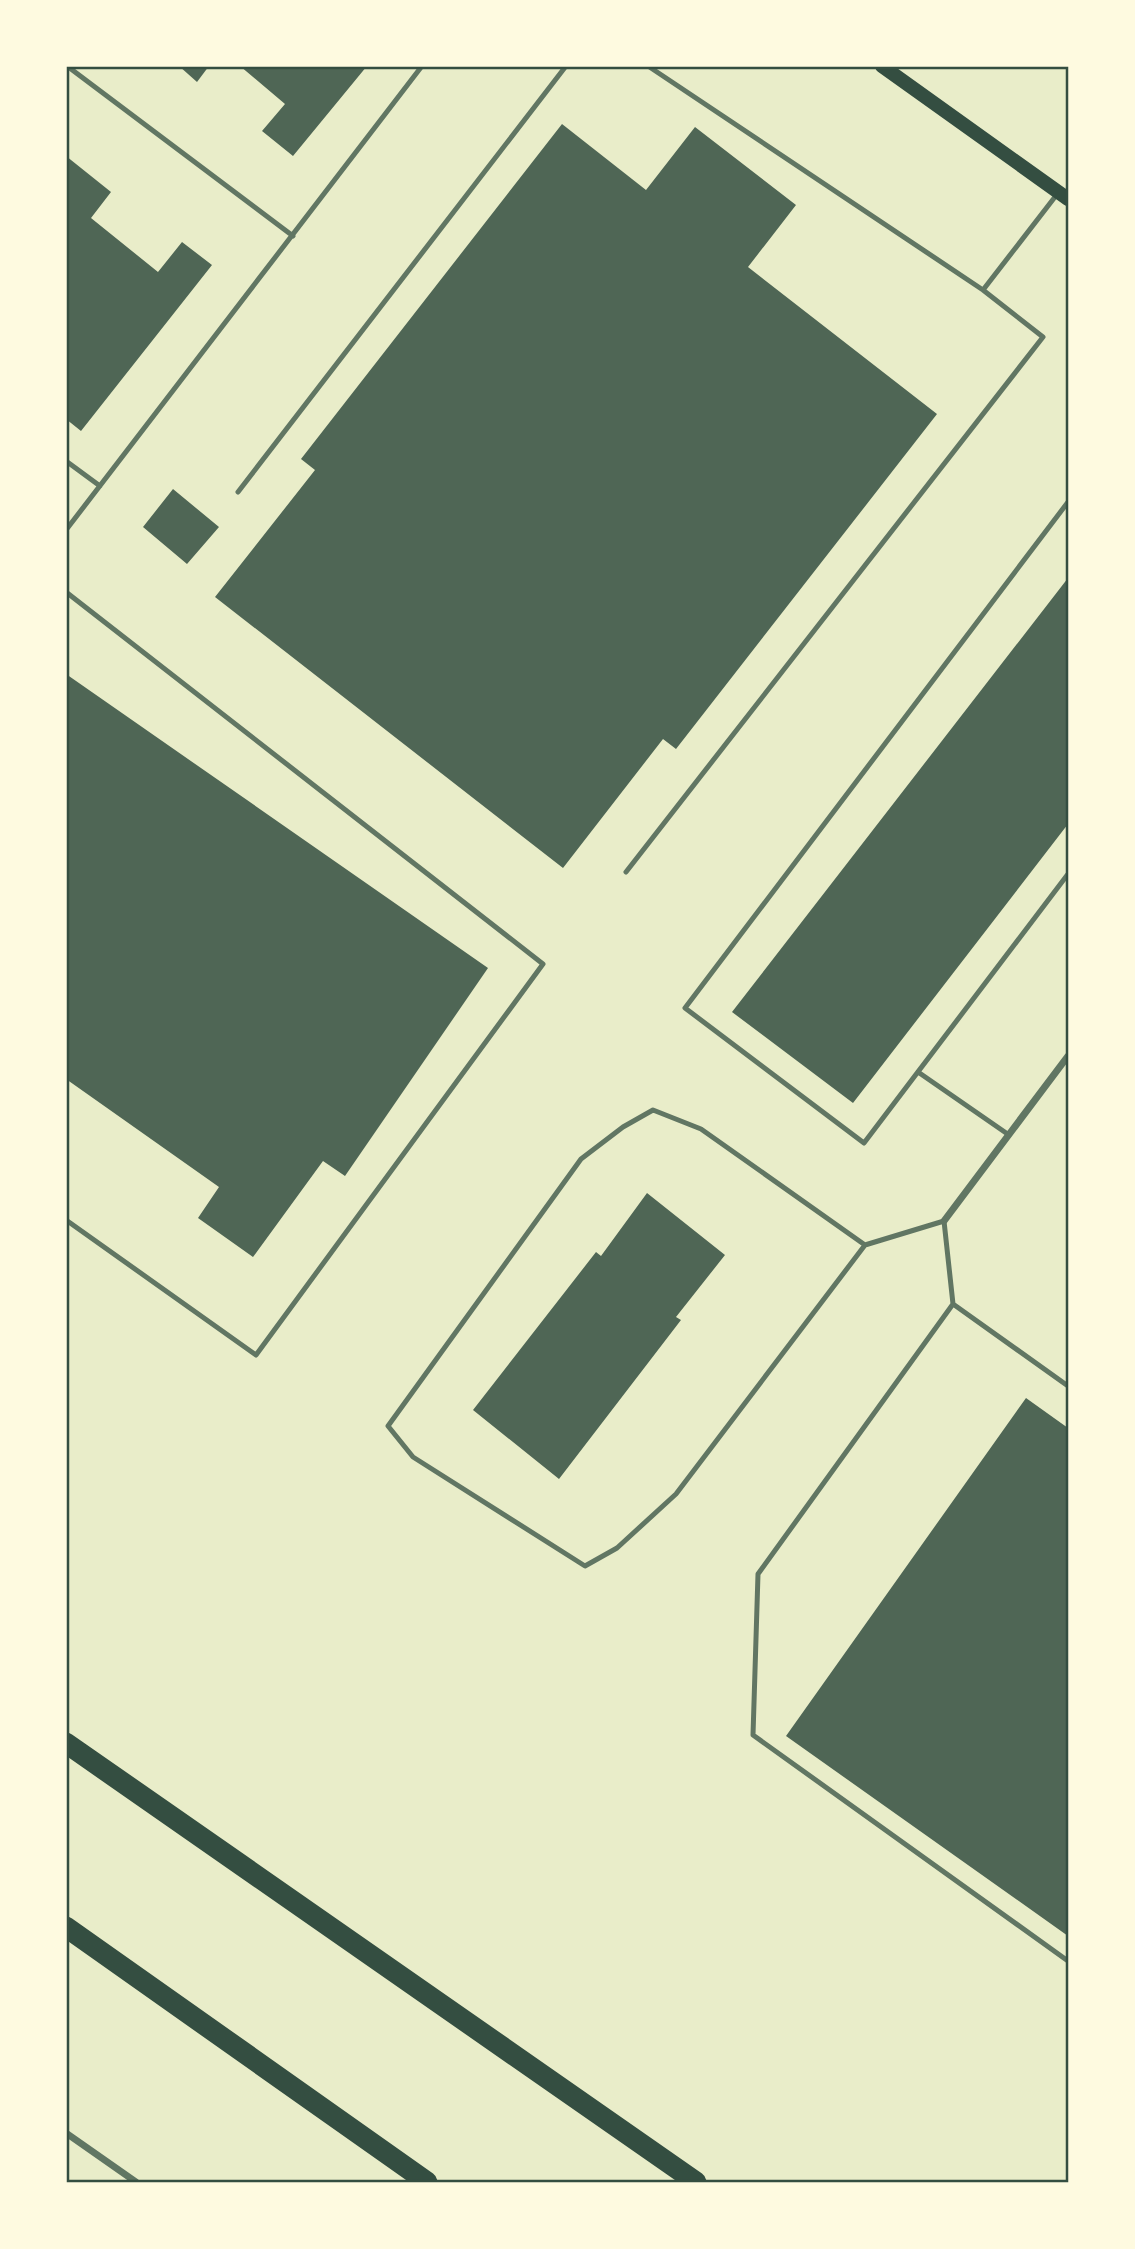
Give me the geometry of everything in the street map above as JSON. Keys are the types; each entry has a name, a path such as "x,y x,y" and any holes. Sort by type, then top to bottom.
{"highway":[{"path":"66,1744 696,2182"},
{"path":"66,1927 427,2182"}],"main road":[{"path":"882,66 1064,195"}],"street":[{"path":"944,1221 1069,1056"},
{"path":"66,2133 136,2182"}],"lane":[{"path":"67,66 293,236"},
{"path":"66,530 422,66"},
{"path":"238,492 566,66"},
{"path":"626,872 1043,337 983,290 648,66"},
{"path":"983,290 1064,195"},
{"path":"66,461 100,486"},
{"path":"1069,502 685,1008 864,1143 1069,874"},
{"path":"66,592 543,964 256,1355 66,1220"},
{"path":"918,1072 1009,1135"},
{"path":"865,1245 701,1129 653,1111 623,1127 581,1159 388,1426 413,1457 585,1566 617,1548 676,1494 865,1245 944,1221 953,1304 758,1574 753,1735 1069,1961"},
{"path":"953,1304 1069,1386"}],"building":[{"path":"179,66 209,66 197,82"},
{"path":"240,66 367,66 293,156 262,131 285,104"},
{"path":"562,124 646,190 695,127 796,205 748,267 937,414 676,749 663,739 563,868 215,597 315,470 301,459"},
{"path":"66,156 111,192 91,218 158,272 182,242 212,265 81,431 66,419"},
{"path":"173,489 219,527 187,564 143,527"},
{"path":"1068,578 1068,824 853,1103 732,1012"},
{"path":"66,674 488,968 345,1176 323,1161 253,1257 198,1218 219,1187 66,1079"},
{"path":"647,1193 725,1255 676,1317 681,1320 559,1479 473,1410 596,1252 601,1256"},
{"path":"1026,1398 1068,1428 1068,1936 786,1736"}]}
